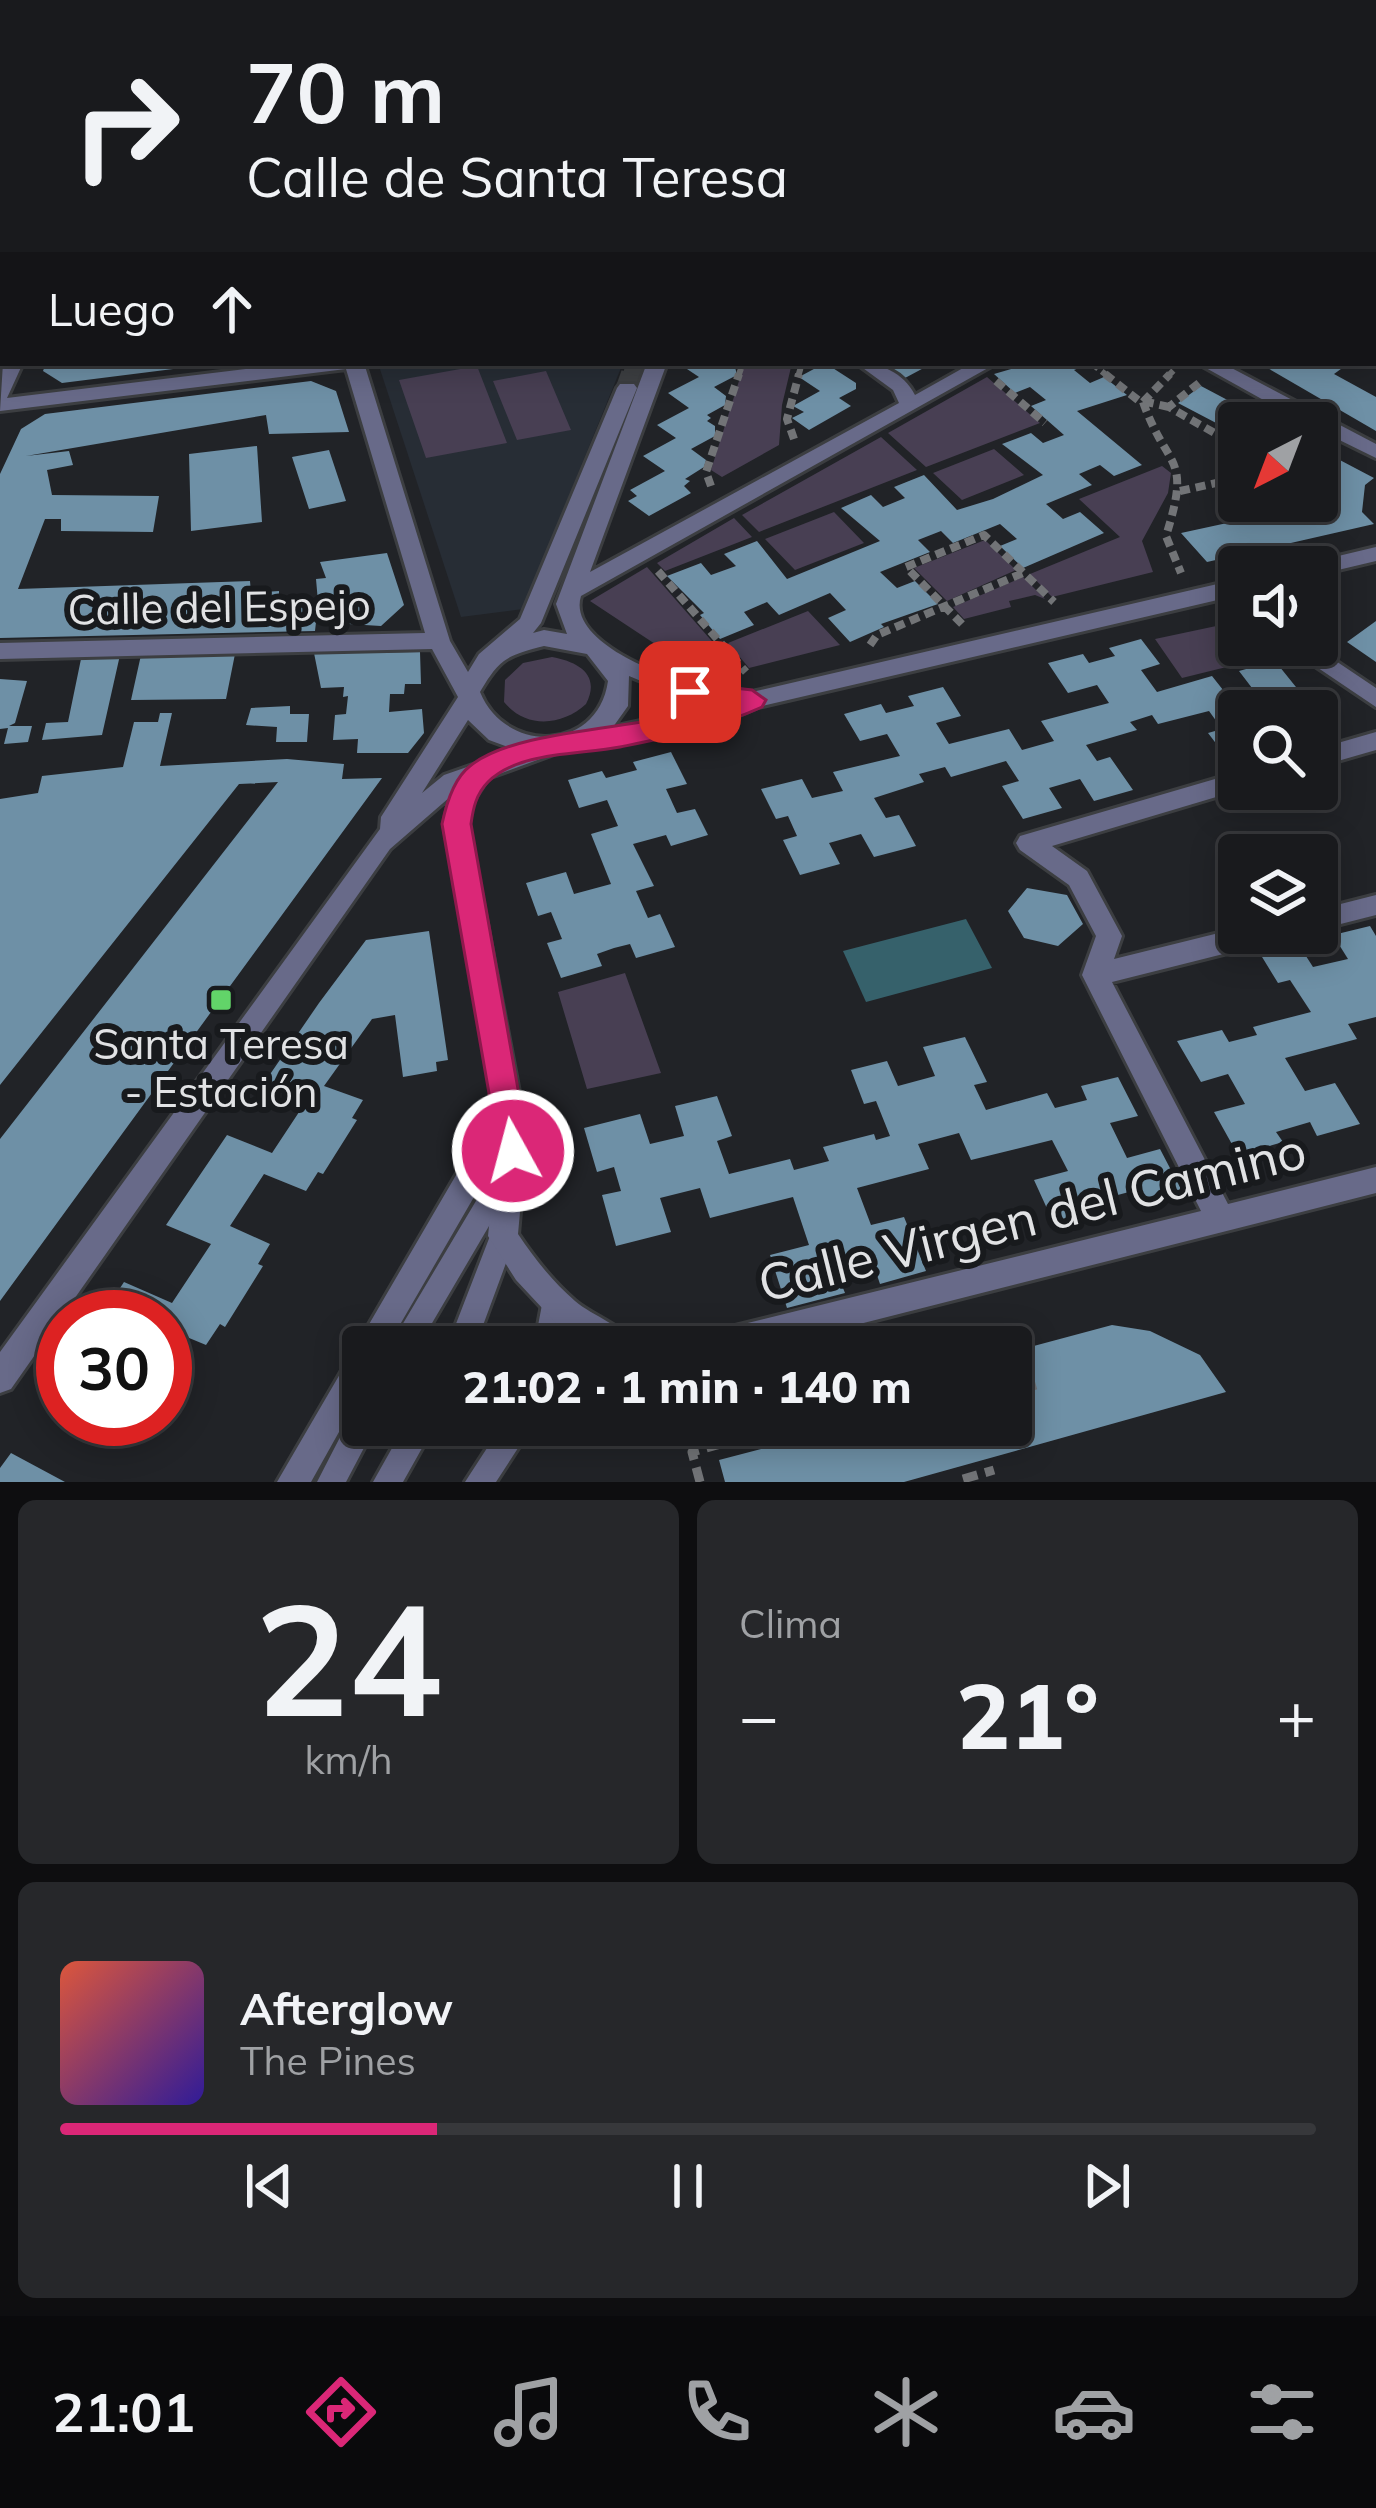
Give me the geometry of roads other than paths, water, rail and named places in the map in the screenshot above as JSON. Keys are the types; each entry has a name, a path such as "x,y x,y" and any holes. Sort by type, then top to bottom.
{"street":[{"path":"0,394 12,366"},
{"path":"0,405 320,366"},
{"path":"355,366 439,641 476,716 503,738 559,744 614,738 716,716 752,700 1218,592"},
{"path":"870,366 901,387 910,405"},
{"path":"381,842 439,790 596,729 619,702 620,680 567,618 571,592 651,368"},
{"path":"571,592 986,368"},
{"path":"1204,372 1376,452"},
{"path":"0,1378 381,842 469,695 475,673 530,623 627,388"},
{"path":"1338,563 1376,554"},
{"path":"506,647 544,638 600,652 690,692 752,700"},
{"name":"Calle del Espejo","path":"0,651 439,641"},
{"path":"1327,666 1376,698"},
{"path":"1338,752 1376,741"},
{"path":"479,773 460,802 456,824 507,1096 513,1163 503,1236 553,1304 583,1326"},
{"path":"1218,787 1029,843 1078,878 1109,936 1095,975 1220,1216"},
{"path":"1338,915 1376,905"},
{"path":"1095,975 1218,944"},
{"path":"382,1326 493,1138 507,1096"},
{"name":"Calle Virgen del Camino","path":"793,1326 1376,1180"},
{"path":"293,1482 342,1396"}],"lane":[{"path":"416,1326 513,1163"},
{"path":"469,1326 503,1236"},
{"path":"550,1326 553,1304"},
{"path":"331,1482 350,1446"},
{"path":"387,1482 408,1446"},
{"path":"478,1482 504,1446"}],"water":[{"path":"966,919 992,968 866,1002 843,951"}],"tunnel":[{"path":"631,377 635,366"},
{"path":"627,388 632,374"}],"place":[{"name":"Santa Teresa - Estación","path":"221,1000"}]}
